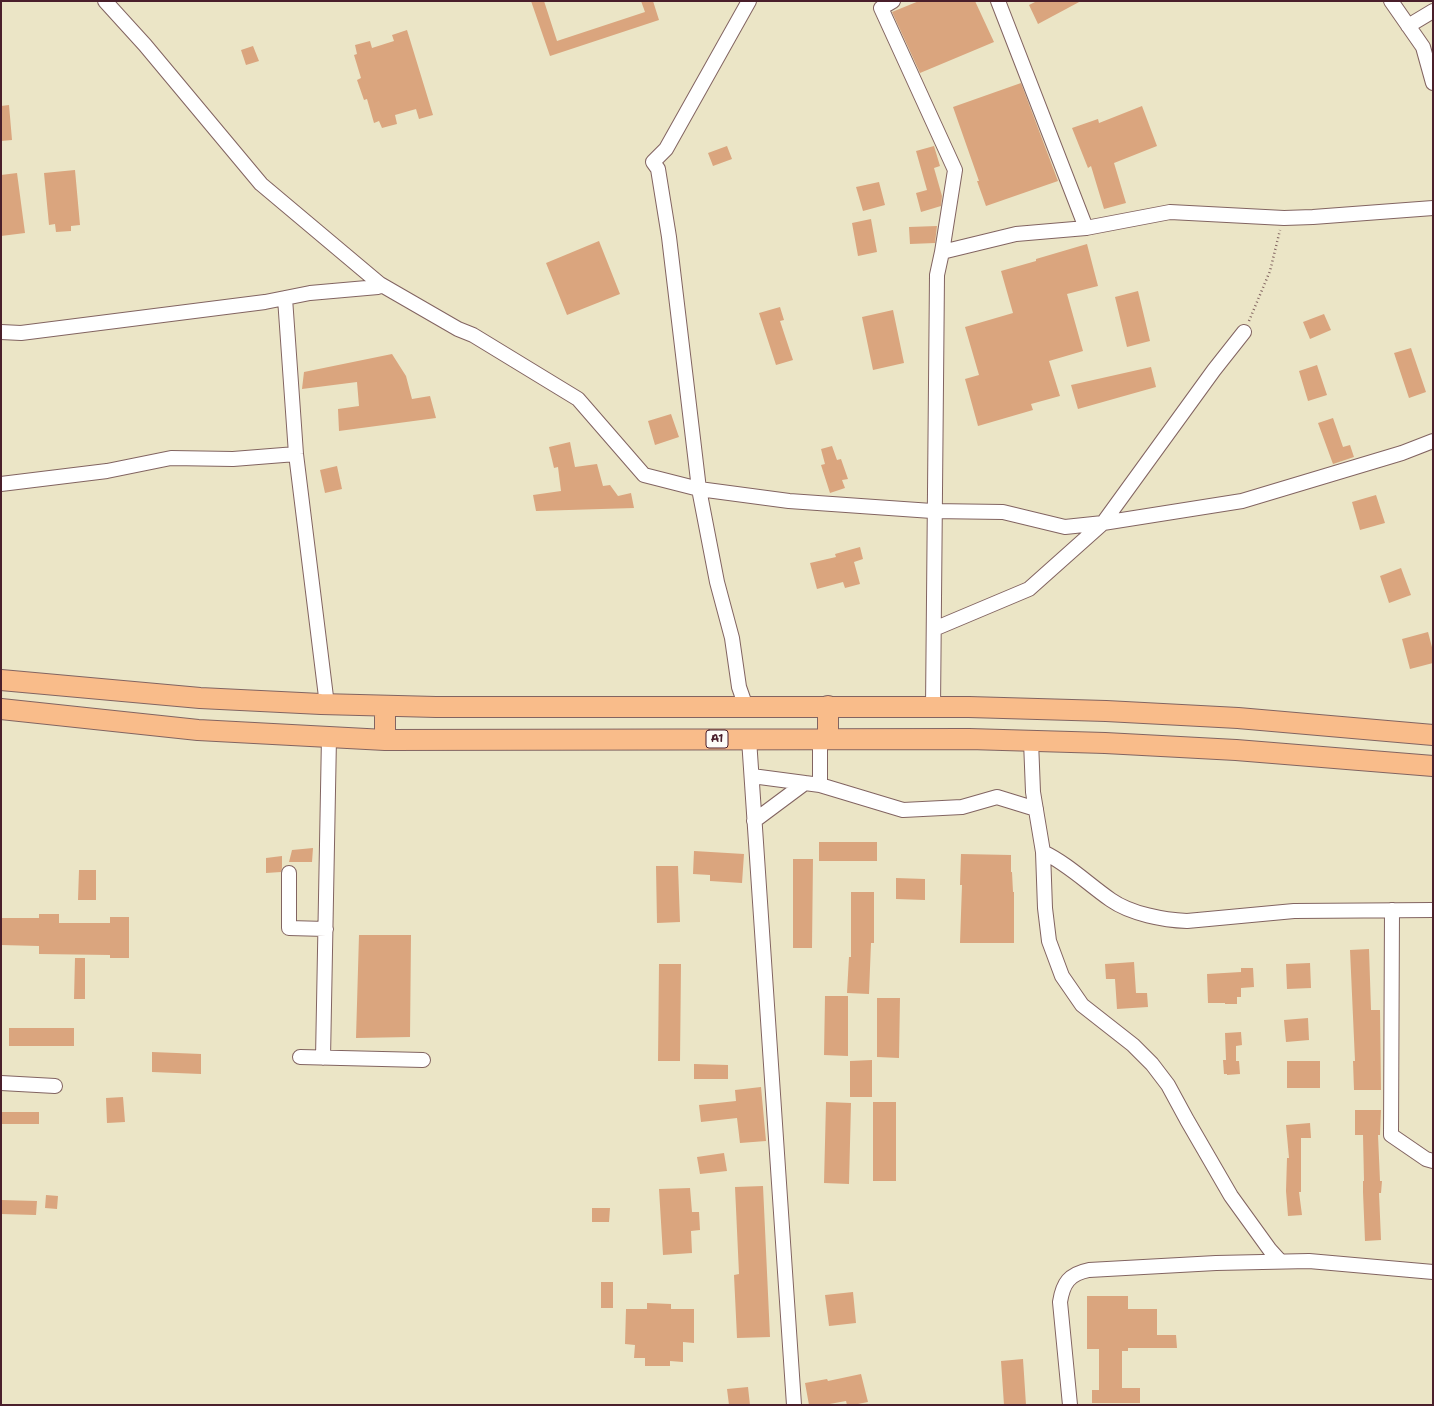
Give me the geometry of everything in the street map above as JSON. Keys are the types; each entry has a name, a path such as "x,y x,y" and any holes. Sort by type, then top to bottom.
{"highway":[{"path":"1,680 200,698 327,704 436,707 828,706 1098,711 1238,718 1433,735"},
{"path":"385,706 385,740"},
{"path":"824,739 828,706"},
{"name":"A1","path":"1,709 198,730 385,740 969,739 1236,750 1433,766"}],"street":[{"path":"105,1 145,45 261,184 380,284 458,329 474,335 578,399 644,475 700,489 789,501 936,511 1003,512 1065,527 1103,523 1242,501 1402,452 1433,441"},
{"path":"746,707 739,687 732,638 717,582 700,489 669,237 658,169 653,162 666,149 749,1"},
{"path":"893,1 881,8 955,170 937,275 933,707"},
{"path":"998,1 1086,228"},
{"path":"1391,1 1423,47 1433,83"},
{"path":"1408,26 1433,11"},
{"path":"942,252 1016,234 1086,228 1170,212 1284,218 1433,208"},
{"path":"1,332 29,332 161,316 286,298 310,293 378,287 380,284"},
{"path":"286,298 296,454 327,704"},
{"path":"934,630 1029,589 1103,523 1214,370 1244,332"},
{"path":"1,484 107,471 171,458 233,459 296,454"},
{"path":"323,1058 329,737"},
{"path":"749,739 794,1405"},
{"path":"820,785 824,739"},
{"path":"1031,741 1033,792 1043,852 1045,908 1049,941 1065,981 1082,1005 1133,1045 1152,1064 1168,1085 1231,1196 1270,1250 1280,1261"},
{"path":"752,776 820,785 903,810 962,807 997,797 1036,808"},
{"path":"754,821 805,783"},
{"path":"1043,852 1058,860 1112,901 1129,909 1161,918 1188,921 1294,911 1433,910"},
{"path":"289,873 289,928 326,929"},
{"path":"1392,910 1391,1134 1426,1160 1433,1161"},
{"path":"300,1057 423,1060"},
{"path":"1,1083 55,1086"},
{"path":"1070,1405 1060,1302 1062,1289 1069,1280 1079,1272 1089,1270 1208,1263 1323,1261 1433,1272"}],"path":[{"path":"1244,332 1270,271 1284,218"}],"building":[{"path":"531,1 544,1 557,41 645,12 641,1 653,1 659,20 550,56"},
{"path":"919,1 975,1 994,42 920,73 892,12"},
{"path":"1037,1 1081,1 1038,24 1029,5"},
{"path":"407,30 433,115 419,119 416,109 395,115 397,124 382,128 379,121 374,123 367,99 364,100 357,80 361,78 354,55 357,54 355,45 370,41 372,48 394,41 392,35"},
{"path":"253,46 259,61 246,65 241,50"},
{"path":"1021,83 1058,181 986,206 977,181 979,181 953,107"},
{"path":"9,105 12,140 1,141 1,106"},
{"path":"1142,106 1157,146 1114,163 1126,203 1104,209 1091,166 1088,168 1072,128 1098,119 1099,123"},
{"path":"727,146 732,159 713,166 708,153"},
{"path":"934,146 940,166 934,168 942,196 941,206 921,212 916,193 927,190 916,151"},
{"path":"75,170 80,225 71,226 71,231 56,232 55,224 49,225 44,173"},
{"path":"17,173 25,233 1,236 1,175"},
{"path":"879,182 885,205 863,211 856,187"},
{"path":"871,219 877,252 858,256 852,223"},
{"path":"937,226 935,243 910,244 909,227"},
{"path":"599,241 620,294 567,315 546,263"},
{"path":"1087,244 1098,286 1067,294 1083,351 1049,361 1060,396 1031,404 1033,410 978,426 965,379 979,375 965,327 1013,313 1001,271"},
{"path":"1138,291 1150,341 1127,347 1115,297"},
{"path":"780,307 784,320 780,321 793,360 776,365 759,313"},
{"path":"893,310 904,363 873,370 862,317"},
{"path":"1324,314 1331,330 1310,339 1303,322"},
{"path":"1411,348 1426,392 1409,398 1394,353"},
{"path":"392,354 406,376 412,399 430,396 436,418 339,431 338,409 359,406 357,382 302,389 304,372"},
{"path":"1317,365 1327,395 1308,401 1299,371"},
{"path":"1151,367 1156,387 1078,409 1071,385"},
{"path":"671,414 679,437 655,445 648,421"},
{"path":"1333,418 1343,447 1350,445 1354,457 1333,464 1318,423"},
{"path":"570,442 575,467 597,464 603,486 610,485 618,496 631,493 634,508 536,511 533,495 561,491 558,467 554,468 549,447"},
{"path":"832,446 837,460 841,459 848,479 842,480 845,488 830,493 821,465 825,464 821,449"},
{"path":"337,466 342,489 325,493 320,470"},
{"path":"1376,495 1385,523 1360,530 1352,502"},
{"path":"860,547 863,559 854,562 860,584 845,588 843,582 817,589 810,563 836,557 835,554"},
{"path":"1401,568 1411,595 1389,603 1380,576"},
{"path":"1428,632 1433,651 1433,663 1410,669 1402,639"},
{"path":"819,842 877,842 877,861 819,861"},
{"path":"313,848 312,862 289,862 292,850"},
{"path":"694,851 744,854 742,883 710,881 710,875 693,874"},
{"path":"961,854 1011,855 1011,872 1014,892 1014,943 960,943 962,885 960,885"},
{"path":"282,856 281,872 266,873 266,858"},
{"path":"793,859 813,859 812,948 793,948"},
{"path":"656,866 678,866 680,922 657,923"},
{"path":"79,870 96,870 96,900 78,900"},
{"path":"896,878 925,879 925,900 896,899"},
{"path":"851,892 874,892 874,943 871,943 869,994 847,993 849,957 851,957"},
{"path":"39,914 59,914 59,923 110,923 110,917 129,917 129,958 110,958 110,955 39,954 39,946 1,945 1,918 39,918"},
{"path":"359,935 411,935 410,1037 356,1038"},
{"path":"1369,949 1371,1010 1380,1010 1381,1090 1354,1090 1353,1061 1355,1061 1350,950"},
{"path":"75,958 85,958 85,999 74,999"},
{"path":"1134,962 1136,993 1147,993 1148,1007 1117,1009 1115,979 1106,979 1105,964"},
{"path":"1310,963 1311,988 1287,989 1286,964"},
{"path":"659,964 681,964 680,1061 658,1061"},
{"path":"1241,968 1253,968 1254,987 1241,988 1241,997 1237,997 1237,1004 1208,1003 1207,974 1241,972"},
{"path":"825,996 848,996 848,1056 824,1055"},
{"path":"877,998 900,998 899,1058 877,1057"},
{"path":"1308,1018 1309,1040 1286,1042 1284,1020"},
{"path":"9,1028 74,1028 74,1046 9,1046"},
{"path":"1241,1032 1242,1045 1236,1046 1236,1061 1239,1061 1240,1074 1224,1074 1223,1060 1226,1060 1225,1033"},
{"path":"152,1052 201,1054 201,1074 152,1072"},
{"path":"872,1060 872,1097 850,1097 850,1061"},
{"path":"1287,1061 1320,1061 1320,1088 1287,1088"},
{"path":"694,1064 728,1065 728,1079 694,1079"},
{"path":"761,1087 766,1141 740,1143 737,1118 701,1122 699,1105 736,1101 735,1090"},
{"path":"123,1097 125,1122 107,1123 106,1098"},
{"path":"826,1102 851,1103 849,1184 824,1183"},
{"path":"873,1102 896,1102 896,1181 873,1181"},
{"path":"1355,1110 1381,1110 1380,1135 1378,1135 1380,1181 1382,1181 1381,1193 1379,1193 1381,1240 1365,1241 1363,1135 1355,1135"},
{"path":"1,1112 39,1112 39,1124 1,1124"},
{"path":"1310,1123 1311,1138 1301,1138 1301,1192 1299,1192 1302,1215 1288,1216 1286,1191 1287,1158 1289,1158 1286,1125"},
{"path":"724,1153 727,1171 700,1174 697,1157"},
{"path":"763,1186 770,1337 737,1338 734,1275 739,1274 735,1187"},
{"path":"690,1188 692,1212 699,1212 700,1230 691,1231 692,1253 663,1255 659,1189"},
{"path":"46,1195 58,1196 57,1209 45,1208"},
{"path":"1,1200 37,1201 36,1215 1,1214"},
{"path":"592,1208 610,1208 609,1222 592,1222"},
{"path":"601,1282 613,1282 613,1308 601,1308"},
{"path":"853,1292 856,1323 829,1326 825,1295"},
{"path":"1087,1296 1128,1296 1128,1309 1157,1309 1157,1335 1176,1335 1177,1348 1128,1348 1128,1351 1122,1351 1122,1388 1140,1388 1140,1403 1092,1403 1092,1390 1099,1390 1099,1349 1087,1349"},
{"path":"647,1303 671,1304 671,1309 694,1309 694,1343 683,1342 683,1362 670,1361 670,1366 645,1366 645,1358 634,1358 635,1345 625,1344 626,1309 647,1309"},
{"path":"1023,1359 1026,1405 1004,1405 1001,1361"},
{"path":"861,1374 868,1402 853,1405 847,1405 846,1401 824,1405 809,1405 805,1383 827,1379 828,1381"},
{"path":"748,1387 750,1405 729,1405 727,1389"}]}
